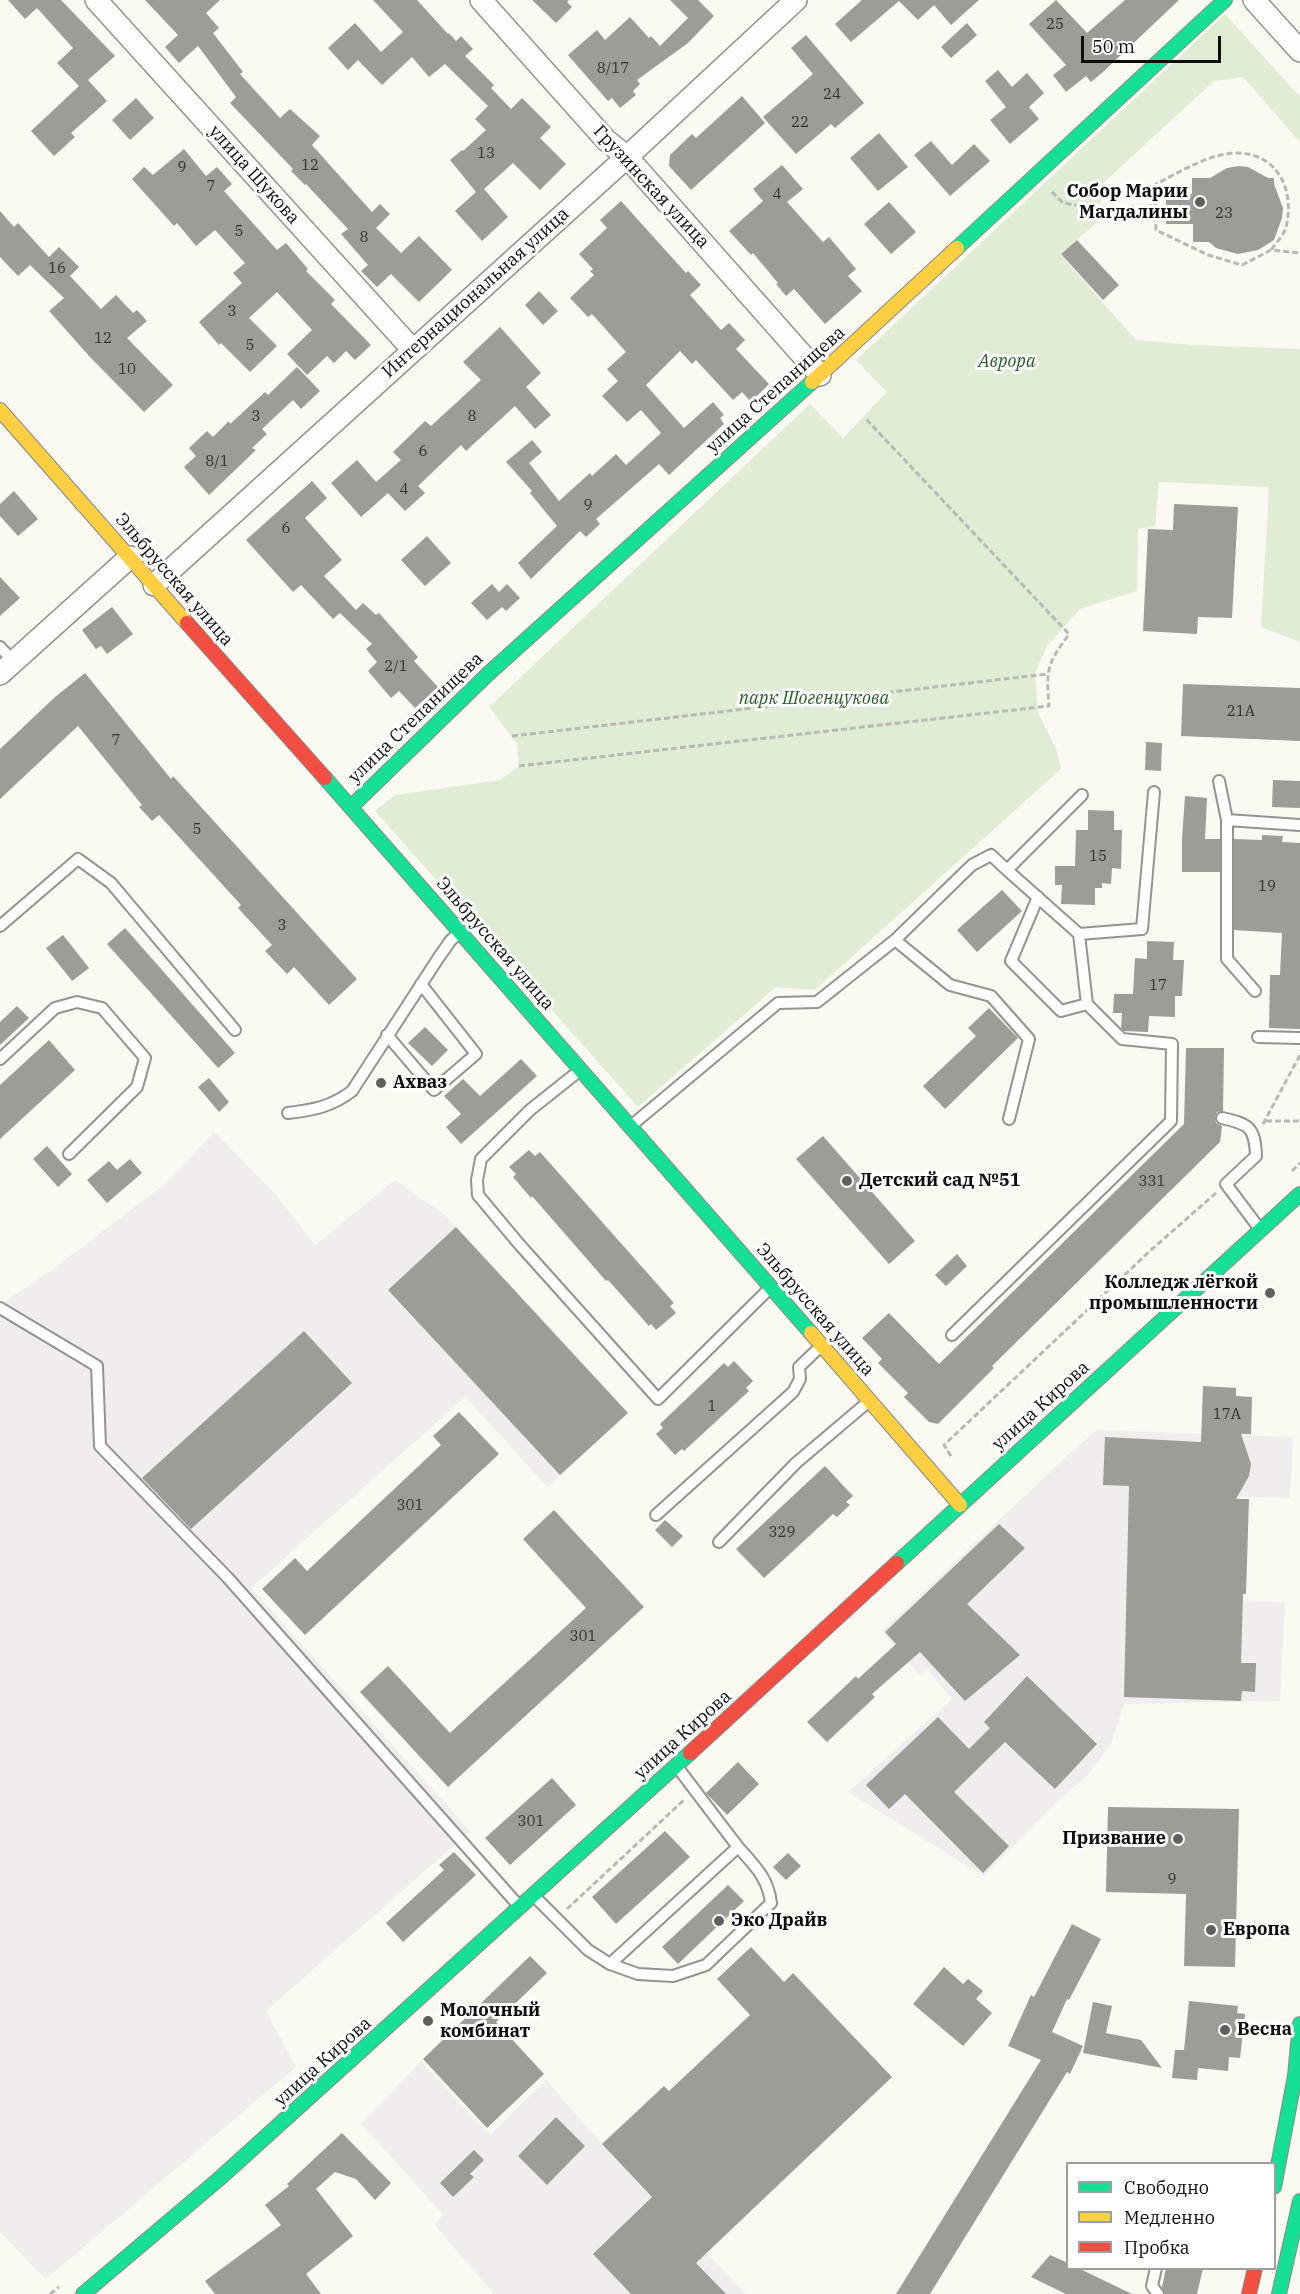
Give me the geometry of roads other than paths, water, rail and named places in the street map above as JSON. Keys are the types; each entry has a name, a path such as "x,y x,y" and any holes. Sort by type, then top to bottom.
{"street":[{"name":"улица Шукова","path":"96,0 412,350"},
{"name":"Грузинская улица","path":"481,0 606,140 627,157 820,375"},
{"name":"Интернациональная улица","path":"154,585 627,157 796,0"},
{"name":"улица Степанищева","path":"351,807 488,674 820,375 1225,0"},
{"path":"1254,0 1300,51"},
{"name":"Эльбрусская улица","path":"0,411 582,1069 960,1505"},
{"path":"4,660 130,557"},
{"name":"улица Кирова","path":"83,2294 228,2172 521,1908 1300,1194"},
{"path":"1276,2181 1295,2076 1300,2024"},
{"path":"1279,2294 1300,2201"},
{"path":"1249,2294 1255,2270"}],"lane":[{"path":"1219,782 1227,820 1227,958 1255,991"},
{"path":"1079,934 1142,929 1154,792"},
{"path":"1007,870 1082,795"},
{"path":"1227,820 1300,825"},
{"path":"631,1126 778,1003 817,1002 895,940 972,865 991,855 1079,934 1087,1004 1122,1039 1172,1044 1171,1121 952,1335"},
{"path":"0,927 78,859 111,883 235,1030"},
{"path":"1038,897 1011,961 1061,1011 1087,1004"},
{"path":"288,1113 321,1108 338,1101 352,1091 451,940 461,932"},
{"path":"895,940 950,985 991,996 1029,1039 1009,1119"},
{"path":"387,1035 434,1090 476,1054 421,984"},
{"path":"0,1059 55,1008 77,1002 102,1008 145,1058 137,1087 69,1154"},
{"path":"1258,1037 1300,1038"},
{"path":"582,1069 530,1110 481,1159 477,1180 478,1195 519,1244 658,1399 772,1287"},
{"path":"1172,1108 1184,1110"},
{"path":"1222,1118 1245,1123 1251,1131 1256,1146 1256,1156 1226,1184 1261,1230"},
{"path":"0,1308 97,1366 100,1446 228,1578 521,1908"},
{"path":"656,1515 793,1392 801,1379 799,1367 822,1346"},
{"path":"719,1542 796,1463 870,1400"},
{"path":"534,1896 588,1950 610,1964 638,1974 673,1976 706,1965 771,1903 769,1887 754,1864 738,1847 676,1765"},
{"path":"610,1964 738,1847"},
{"path":"1155,2270 1152,2286 1158,2294"}],"place":[{"name":"Собор Марии Магдалины","path":"1200,202"},
{"name":"Ахваз","path":"381,1083"},
{"name":"Детский сад №51","path":"847,1181"},
{"name":"Колледж лёгкой промышленности","path":"1270,1293"},
{"name":"Призвание","path":"1178,1839"},
{"name":"Эко Драйв","path":"719,1921"},
{"name":"Европа","path":"1211,1930"},
{"name":"Молочный комбинат","path":"428,2021"},
{"name":"Весна","path":"1225,2030"}],"park label":[{"name":"Аврора","path":"1007,362"},
{"name":"парк Шогенцукова","path":"814,699"}]}
